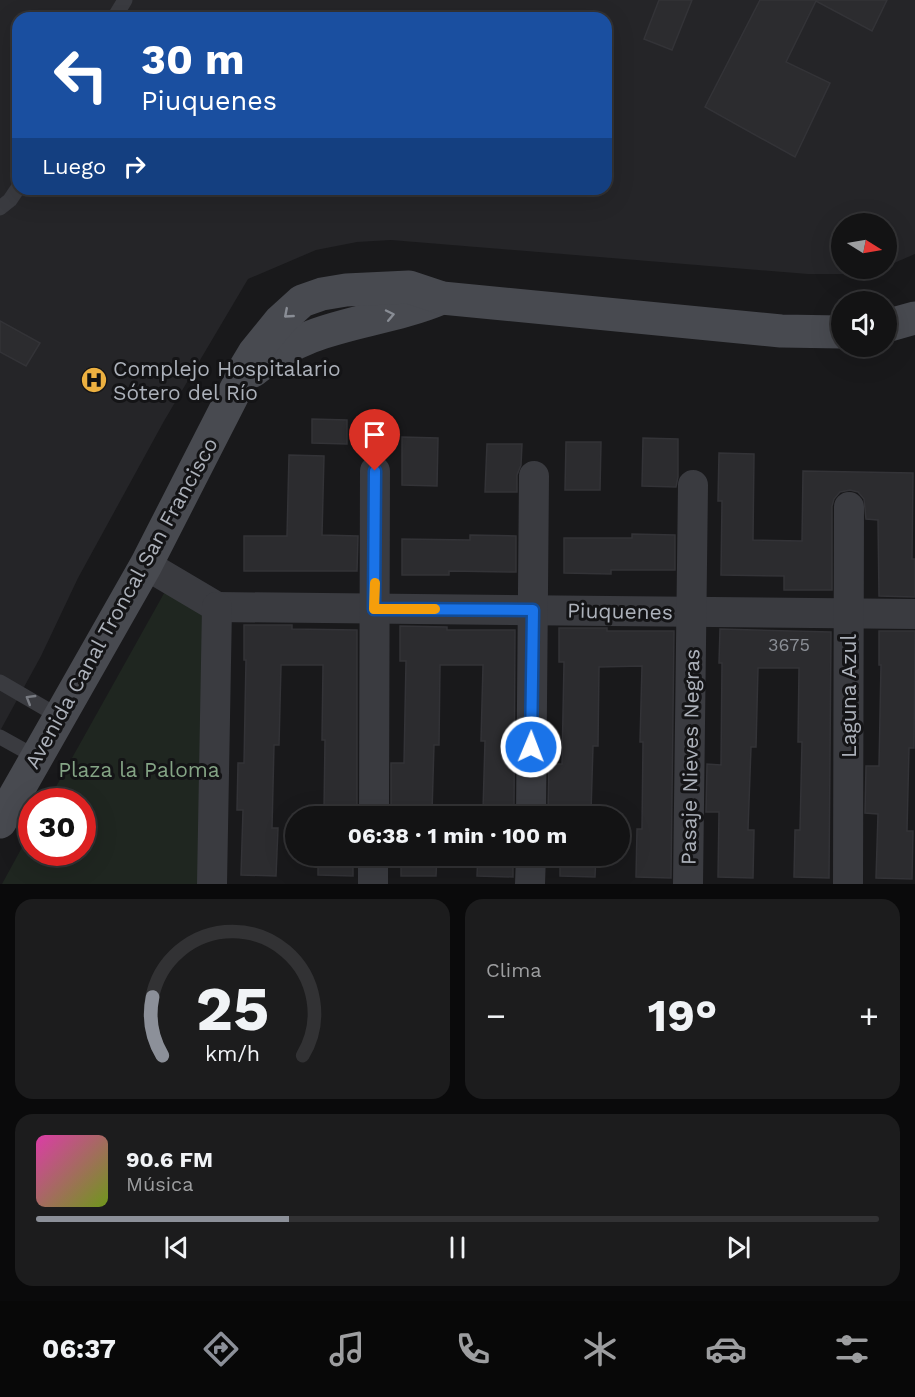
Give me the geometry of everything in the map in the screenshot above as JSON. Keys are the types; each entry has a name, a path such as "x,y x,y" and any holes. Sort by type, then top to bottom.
{"main road":[{"name":"Avenida Canal Troncal San Francisco","path":"0,822 146,565 254,353 280,321 302,302 322,294 374,287 409,287 442,298 781,331 831,332"},
{"path":"897,323 915,318"}],"street":[{"path":"374,806 375,471"},
{"path":"531,806 534,476"},
{"name":"Pasaje Nieves Negras","path":"688,884 693,485"},
{"name":"Laguna Azul","path":"848,884 849,507"},
{"path":"146,565 217,607 212,884"},
{"name":"Piuquenes","path":"217,607 915,614"},
{"path":"373,866 373,884"},
{"path":"530,884 531,866"}],"lane":[{"path":"0,208 13,195"},
{"path":"0,682 60,717"},
{"path":"0,737 36,758"}],"shaded area":[{"name":"Complejo Hospitalario Sótero del Río","path":"0,0 915,0 915,254 897,262 897,213 831,213 831,274 391,240 357,242 316,250 248,279 164,421 78,578 41,656 0,731"}],"green space":[{"name":"Plaza la Paloma","path":"167,588 209,611 200,884 2,884 18,855 18,866 96,866 96,788 55,788"}],"building":[{"path":"659,0 692,0 672,50 644,39"},
{"path":"760,0 887,0 872,31 816,1 786,62 830,83 795,157 705,107"},
{"path":"0,321 40,343 26,366 0,352"},
{"path":"312,419 347,420 347,444 312,443"},
{"path":"402,437 438,438 437,486 402,485"},
{"path":"643,438 678,439 676,487 642,486"},
{"path":"566,442 601,442 600,490 565,490"},
{"path":"487,444 522,444 517,492 485,492"},
{"path":"719,453 754,454 753,540 802,541 803,471 913,473 912,559 915,559 915,597 879,596 878,520 866,519 864,499 858,492 850,490 840,492 832,506 832,590 784,590 784,576 721,575 722,501 718,501"},
{"path":"289,455 324,456 322,535 358,536 357,571 244,571 244,536 287,536"},
{"path":"632,534 675,535 675,570 611,570 611,574 564,573 564,538 632,538"},
{"path":"470,535 516,536 516,572 449,571 449,575 402,575 402,539 470,540"},
{"path":"244,625 292,625 292,629 357,630 357,806 324,806 323,665 281,665 279,745 274,745 272,828 278,828 276,876 241,875 243,810 237,810 238,763 244,763 246,660 244,660"},
{"path":"400,626 447,627 447,630 515,630 514,806 483,806 485,741 481,741 483,665 440,665 439,745 434,745 432,806 391,806 391,763 404,763 406,661 400,661"},
{"path":"559,628 674,631 671,878 636,877 637,829 642,829 643,742 640,742 642,666 599,667 598,746 593,746 591,806 548,806 549,764 562,764 564,662 559,662"},
{"path":"720,629 831,632 829,878 794,877 795,830 800,830 802,742 798,742 799,668 758,668 756,747 751,747 748,830 754,830 753,878 718,877 719,812 706,812 707,764 721,765"},
{"path":"879,631 915,631 914,748 909,748 907,831 913,831 912,879 876,878 878,814 865,813 866,766 879,766 881,665 879,665"},
{"path":"318,866 353,866 353,876 318,875"},
{"path":"401,866 436,866 436,876 401,876"},
{"path":"477,866 513,866 513,877 477,876"},
{"path":"560,866 596,866 595,877 560,876"}],"slow traffic":[{"path":"375,583 374,609 435,609"}],"place":[{"name":"Complejo Hospitalario Sótero del Río","path":"94,380"}],"route":[{"path":"375,471 374,609 533,610 531,747"}]}
